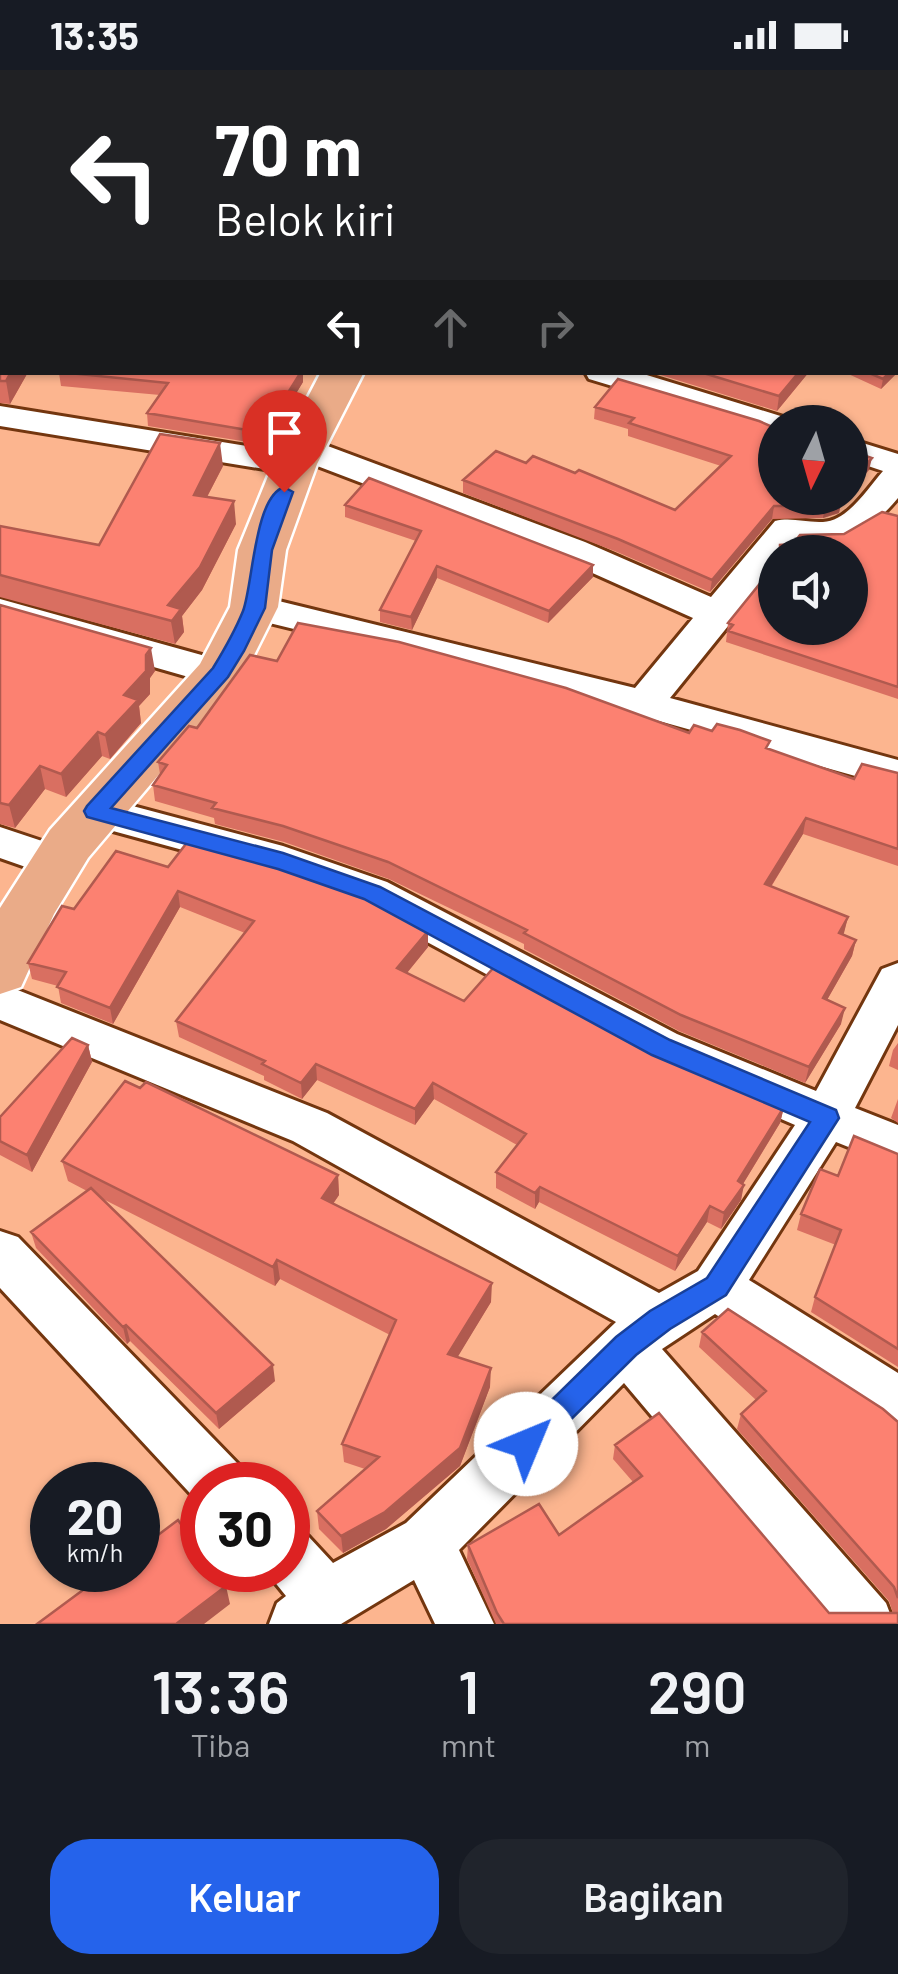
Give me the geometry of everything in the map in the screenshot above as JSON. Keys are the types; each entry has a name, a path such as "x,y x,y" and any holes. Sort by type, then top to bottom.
{"highway":[{"path":"0,970 28,908 57,862 95,811 220,672 254,608 262,550 300,456 341,375"}],"street":[{"path":"611,375 758,420"},
{"path":"0,416 300,456 572,550 717,614"},
{"path":"868,455 898,466"},
{"path":"643,704 788,529 828,537 848,530 898,476"},
{"path":"254,608 587,687 898,774"},
{"path":"0,611 220,672"},
{"path":"95,811 283,862 372,893 661,1048 898,1147"},
{"path":"0,842 57,862"},
{"path":"312,1611 426,1543 643,1333 716,1287 826,1118 898,981"},
{"path":"0,1001 310,1127 643,1333 866,1624"},
{"path":"0,1253 198,1462"},
{"path":"716,1287 898,1402"},
{"path":"426,1543 464,1624"}],"building":[{"path":"89,375 299,375 259,432 147,413 168,383"},
{"path":"710,375 796,375 779,396"},
{"path":"618,379 758,421 758,515 766,515 712,580 618,539 463,480 496,451 526,463 533,456 575,473 579,470 675,510 731,456 629,423 634,418 595,407"},
{"path":"160,434 220,443 194,495 234,501 200,567 168,605 181,609 172,621 0,575 0,526 99,545"},
{"path":"369,478 593,565 549,611 437,566 411,617 380,610 421,531 345,505"},
{"path":"882,512 898,516 898,687 770,645 868,645 868,535 800,535 844,534"},
{"path":"758,586 758,641 728,631 733,625 728,623"},
{"path":"0,605 151,648 146,655 146,671 124,695 138,700 105,735 98,732 61,774 40,766 9,805 0,803"},
{"path":"298,623 399,642 566,688 689,733 694,725 712,731 717,724 740,730 770,741 766,748 854,779 862,764 898,773 898,849 806,818 765,884 848,917 839,933 856,940 823,998 845,1008 809,1067 681,1015 524,933 527,930 388,862 283,826 212,808 216,803 153,785 167,765 158,762 189,726 197,728 250,655 277,661"},
{"path":"189,840 355,891 428,931 397,968 464,1001 495,966 645,1047 784,1107 738,1181 744,1185 724,1213 710,1206 678,1256 540,1187 535,1193 496,1172 526,1134 433,1083 415,1109 316,1064 301,1083 262,1064 265,1061 176,1021 254,921 178,891 110,1008 57,987 66,972 28,963 62,906 74,909 116,851 168,867"},
{"path":"72,1038 88,1045 27,1155 0,1141 0,1117"},
{"path":"125,1081 140,1088 146,1082 338,1175 322,1198 492,1283 448,1354 491,1368 460,1448 385,1512 341,1536 317,1511 379,1457 342,1444 396,1320 277,1260 273,1267 62,1161"},
{"path":"854,1136 898,1154 898,1349 815,1297 841,1230 801,1214 820,1169 838,1176"},
{"path":"91,1188 273,1365 216,1413 126,1325 123,1327 31,1232"},
{"path":"728,1309 898,1422 898,1598 894,1587 741,1414 766,1391 702,1332"},
{"path":"659,1413 829,1613 898,1613 898,1624 504,1624 468,1545 539,1504 559,1535 642,1476 615,1445"},
{"path":"178,1520 180,1523 180,1592 218,1592 176,1624 37,1624 80,1592 160,1592 160,1534"}],"route":[{"path":"284,492 262,550 254,608 234,651 220,672 95,811 283,862 372,893 661,1048 826,1118 716,1287 660,1320 626,1346 526,1444"}]}
